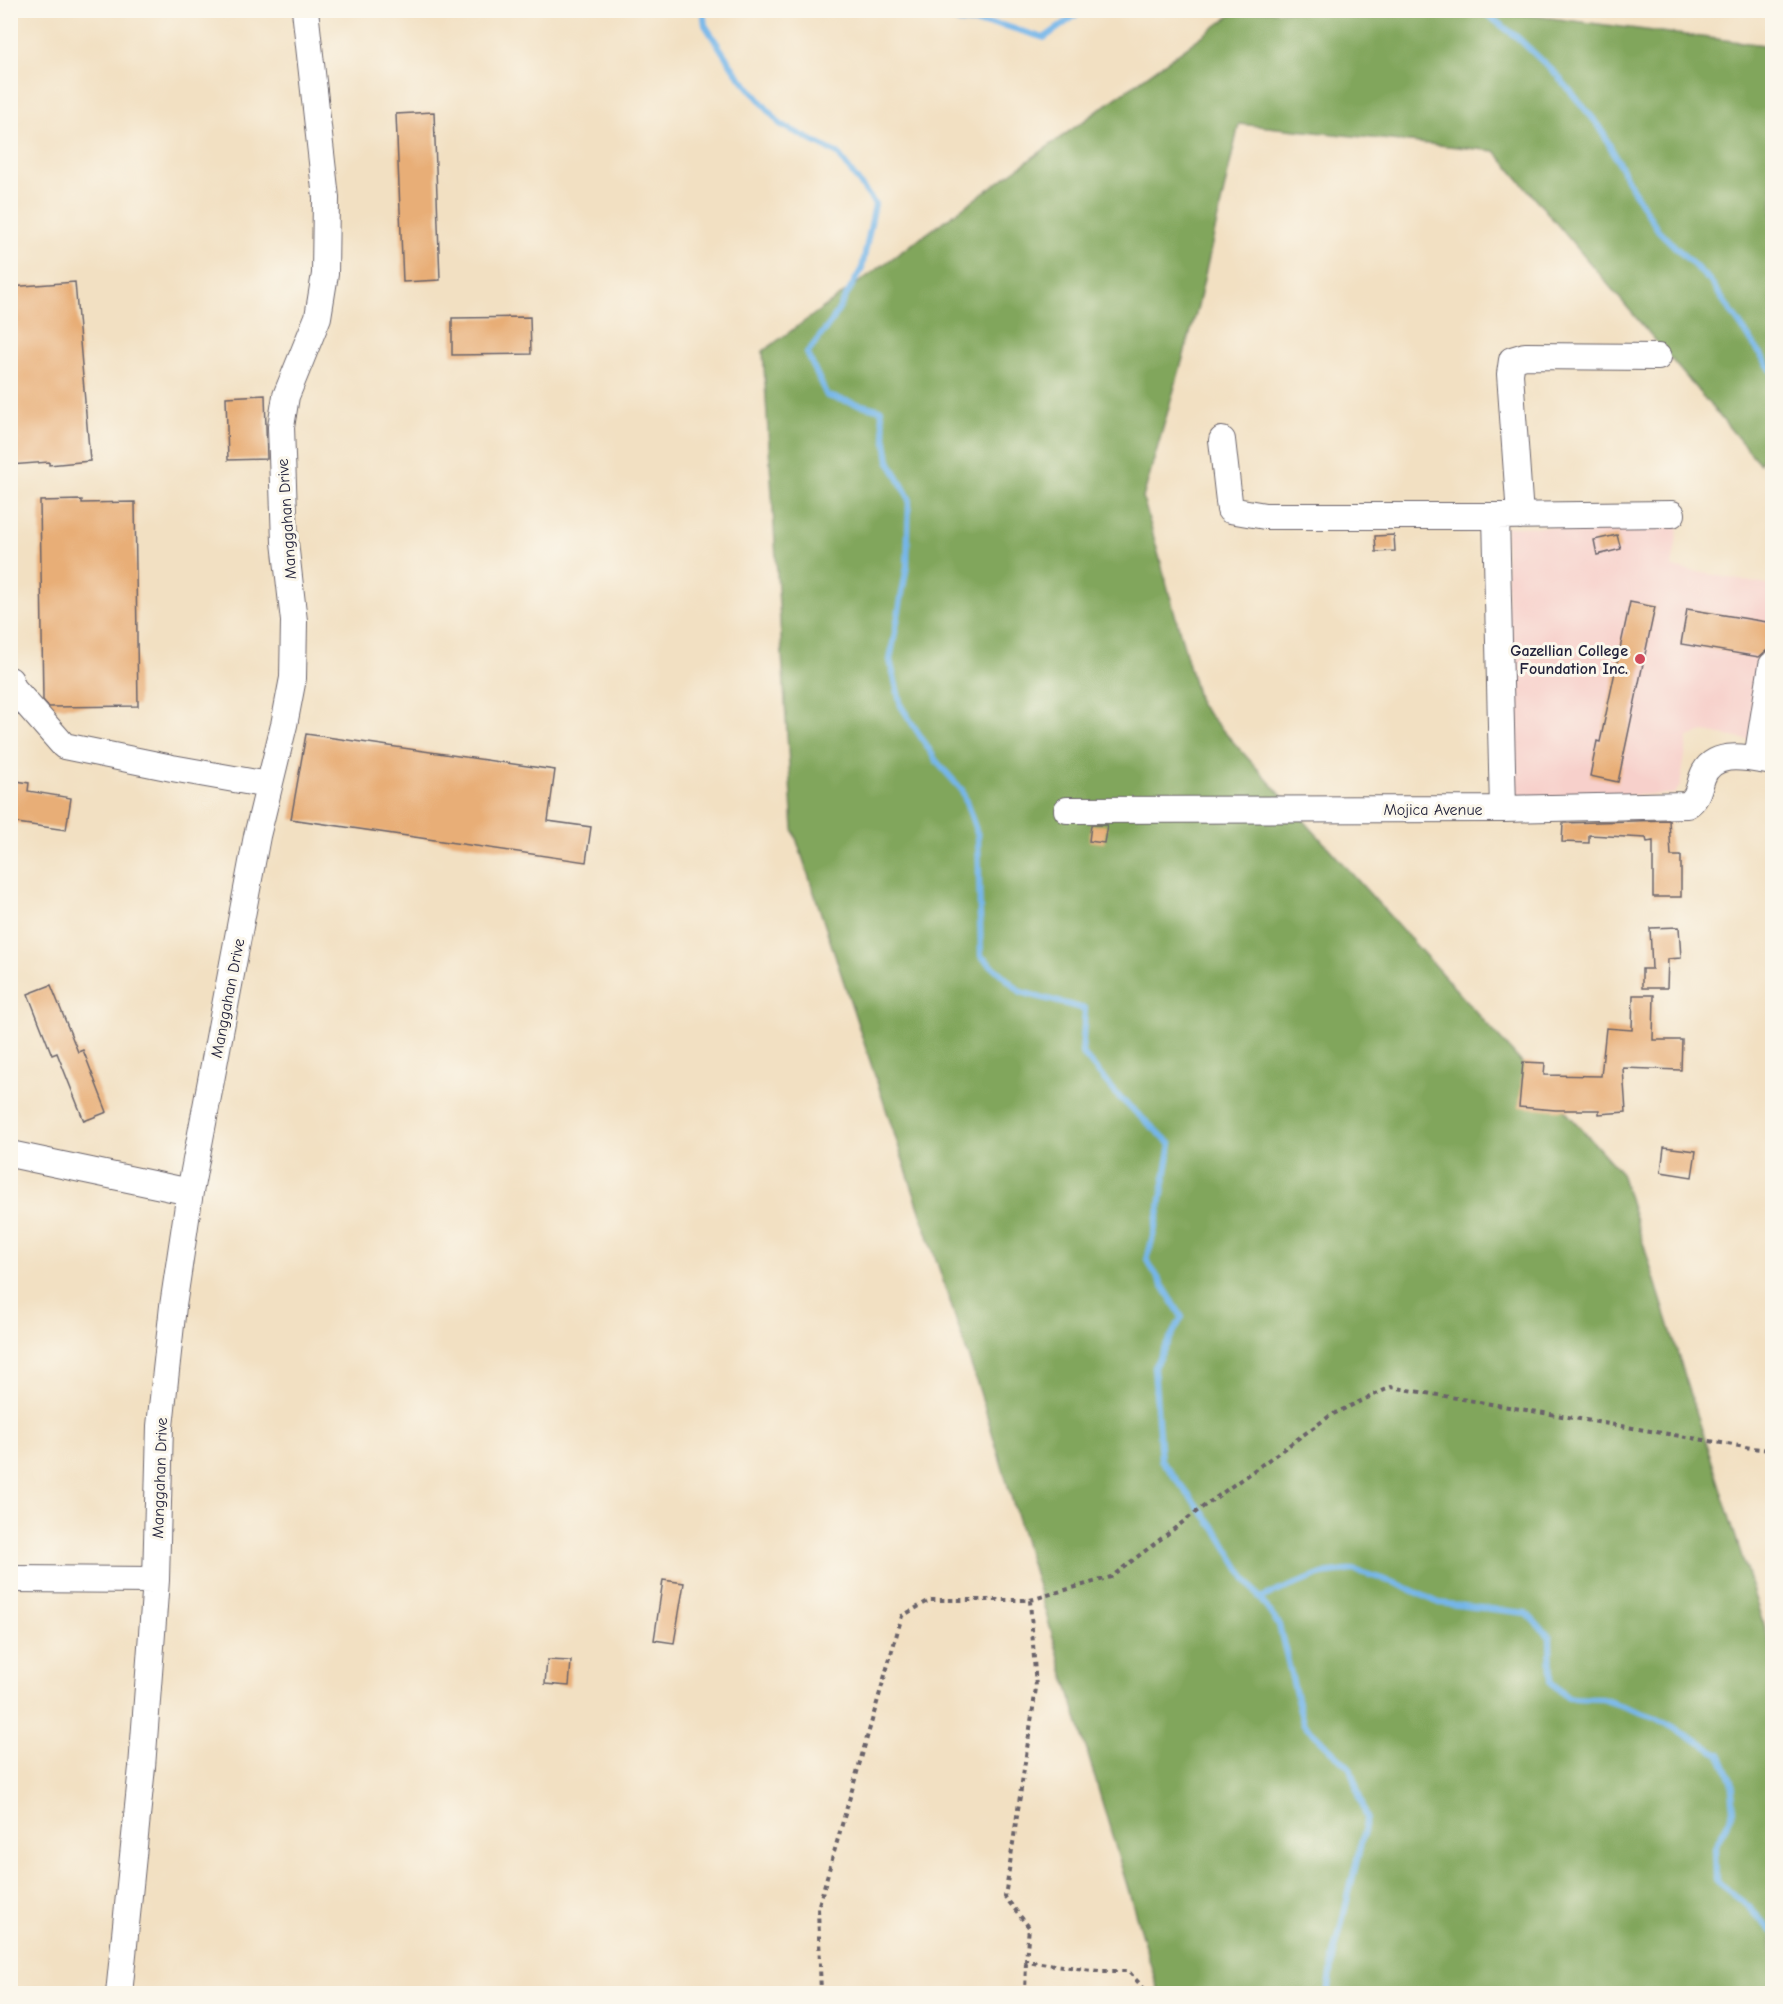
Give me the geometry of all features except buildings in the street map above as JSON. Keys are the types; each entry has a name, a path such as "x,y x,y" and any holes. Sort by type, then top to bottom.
{"street":[{"name":"Manggahan Drive","path":"119,1994 142,1767 156,1580 160,1426 173,1306 190,1192 268,785 284,725 293,678 294,621 285,542 281,427 286,396 318,317 326,274 326,198 305,10"},
{"path":"1503,809 1512,360 1526,356 1658,357"},
{"path":"1222,440 1230,510 1265,516 1672,514"},
{"path":"1765,760 1772,665"},
{"path":"10,680 13,688 64,746 268,785"},
{"name":"Mojica Avenue","path":"1067,810 1503,809 1687,805 1697,796 1703,776 1712,763 1722,758 1742,757 1765,760"},
{"path":"10,1154 190,1192"},
{"path":"10,1579 156,1580"}],"path":[{"path":"821,1994 818,1908 902,1616 930,1600 1030,1600 1111,1576 1331,1415 1391,1387 1773,1450"},
{"path":"1025,1994 1029,1927 1005,1897 1036,1688 1030,1600"},
{"path":"1026,1961 1099,1971 1128,1971 1149,1994"}],"shaded area":[{"name":"Gazellian College Foundation Inc.","path":"1679,525 1672,567 1772,586 1772,744 1704,732 1688,737 1680,786 1674,794 1512,799 1505,527"}],"green space":[{"path":"1237,11 1495,11 1772,46 1772,431 1760,464 1495,151 1239,124 1198,306 1143,498 1200,705 1621,1173 1772,1652 1772,1993 1159,1993 980,1392 793,829 763,351"}],"waterway":[{"path":"703,10 705,25 735,71 780,124 838,154 875,204 862,268 832,321 807,353 827,396 881,410 889,461 909,498 907,566 890,660 901,706 937,762 962,790 978,836 981,956 1021,992 1085,1009 1082,1053 1120,1098 1171,1144 1158,1216 1147,1260 1182,1317 1154,1367 1161,1460 1217,1531 1246,1579 1279,1625 1303,1723 1350,1768 1367,1818 1333,1959 1328,1994"},
{"path":"936,10 959,22 1002,25 1044,38 1083,10"},
{"path":"1481,10 1518,38 1557,75 1600,127 1632,188 1658,230 1710,281 1772,371"},
{"path":"1260,1598 1322,1574 1354,1570 1398,1584 1439,1603 1526,1613 1550,1637 1551,1682 1568,1698 1602,1699 1654,1717 1720,1754 1731,1780 1734,1810 1715,1847 1716,1881 1748,1906 1772,1932"}],"place":[{"name":"Gazellian College Foundation Inc.","path":"1640,659"}]}
